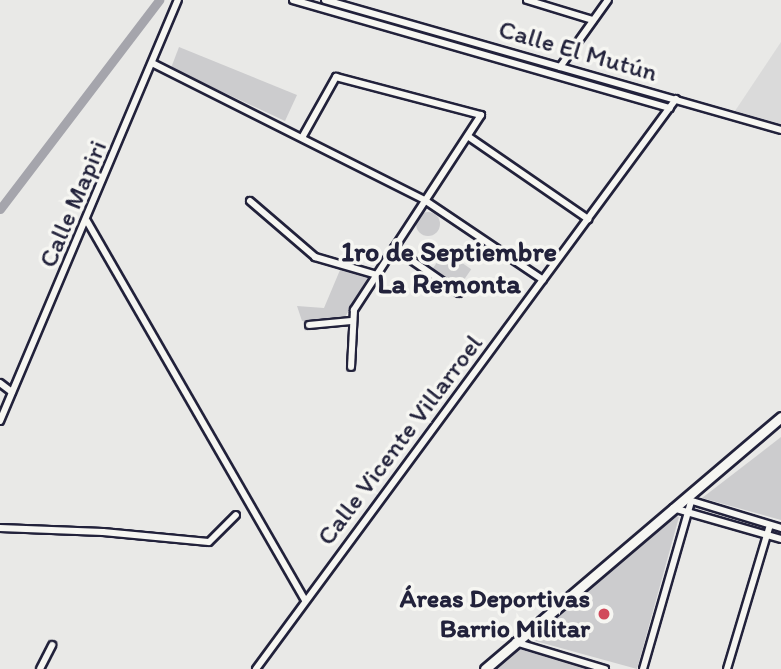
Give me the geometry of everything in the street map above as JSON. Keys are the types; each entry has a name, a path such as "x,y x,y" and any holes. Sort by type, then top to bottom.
{"main road":[{"path":"485,669 671,508 688,499 781,417"}],"street":[{"name":"Calle Mapiri","path":"0,421 87,221 178,0"},
{"name":"Calle El Mutún","path":"293,0 670,108"},
{"name":"Calle El Mutún","path":"325,0 781,130"},
{"path":"527,0 593,19"},
{"path":"555,75 608,0"},
{"path":"152,63 303,136 426,201 543,280"},
{"path":"303,136 337,77 481,115 394,248 351,321 351,367"},
{"name":"Calle Vicente Villarroel","path":"256,669 676,99"},
{"path":"469,137 587,219"},
{"path":"250,201 315,257 377,275"},
{"path":"87,221 306,600"},
{"path":"394,248 459,293"},
{"path":"309,325 351,321"},
{"path":"0,383 12,392"},
{"path":"643,669 688,512 688,499 781,528"},
{"path":"671,508 781,539"},
{"path":"0,528 103,531 209,542 236,515"},
{"path":"727,669 770,525"},
{"path":"515,642 605,669"},
{"path":"40,669 52,645"}],"shaded area":[{"path":"781,42 781,124 735,111"},
{"path":"179,47 297,95 285,121 171,68"},
{"path":"428,212 436,216 440,224 436,232 428,236 420,232 416,224 420,216"},
{"path":"445,251 471,269 459,287 432,269"},
{"path":"340,270 368,277 345,317 302,321 297,306 324,308"},
{"path":"781,437 781,520 702,498"},
{"name":"Áreas Deportivas Barrio Militar","path":"674,515 679,517 637,669 528,639"},
{"name":"Áreas Deportivas Barrio Militar","path":"516,648 588,669 493,669"}],"waterway":[{"path":"0,209 159,0"}],"place":[{"name":"Áreas Deportivas Barrio Militar","path":"604,614"}],"district":[{"name":"1ro de Septiembre La Remonta","path":"449,267"}]}
